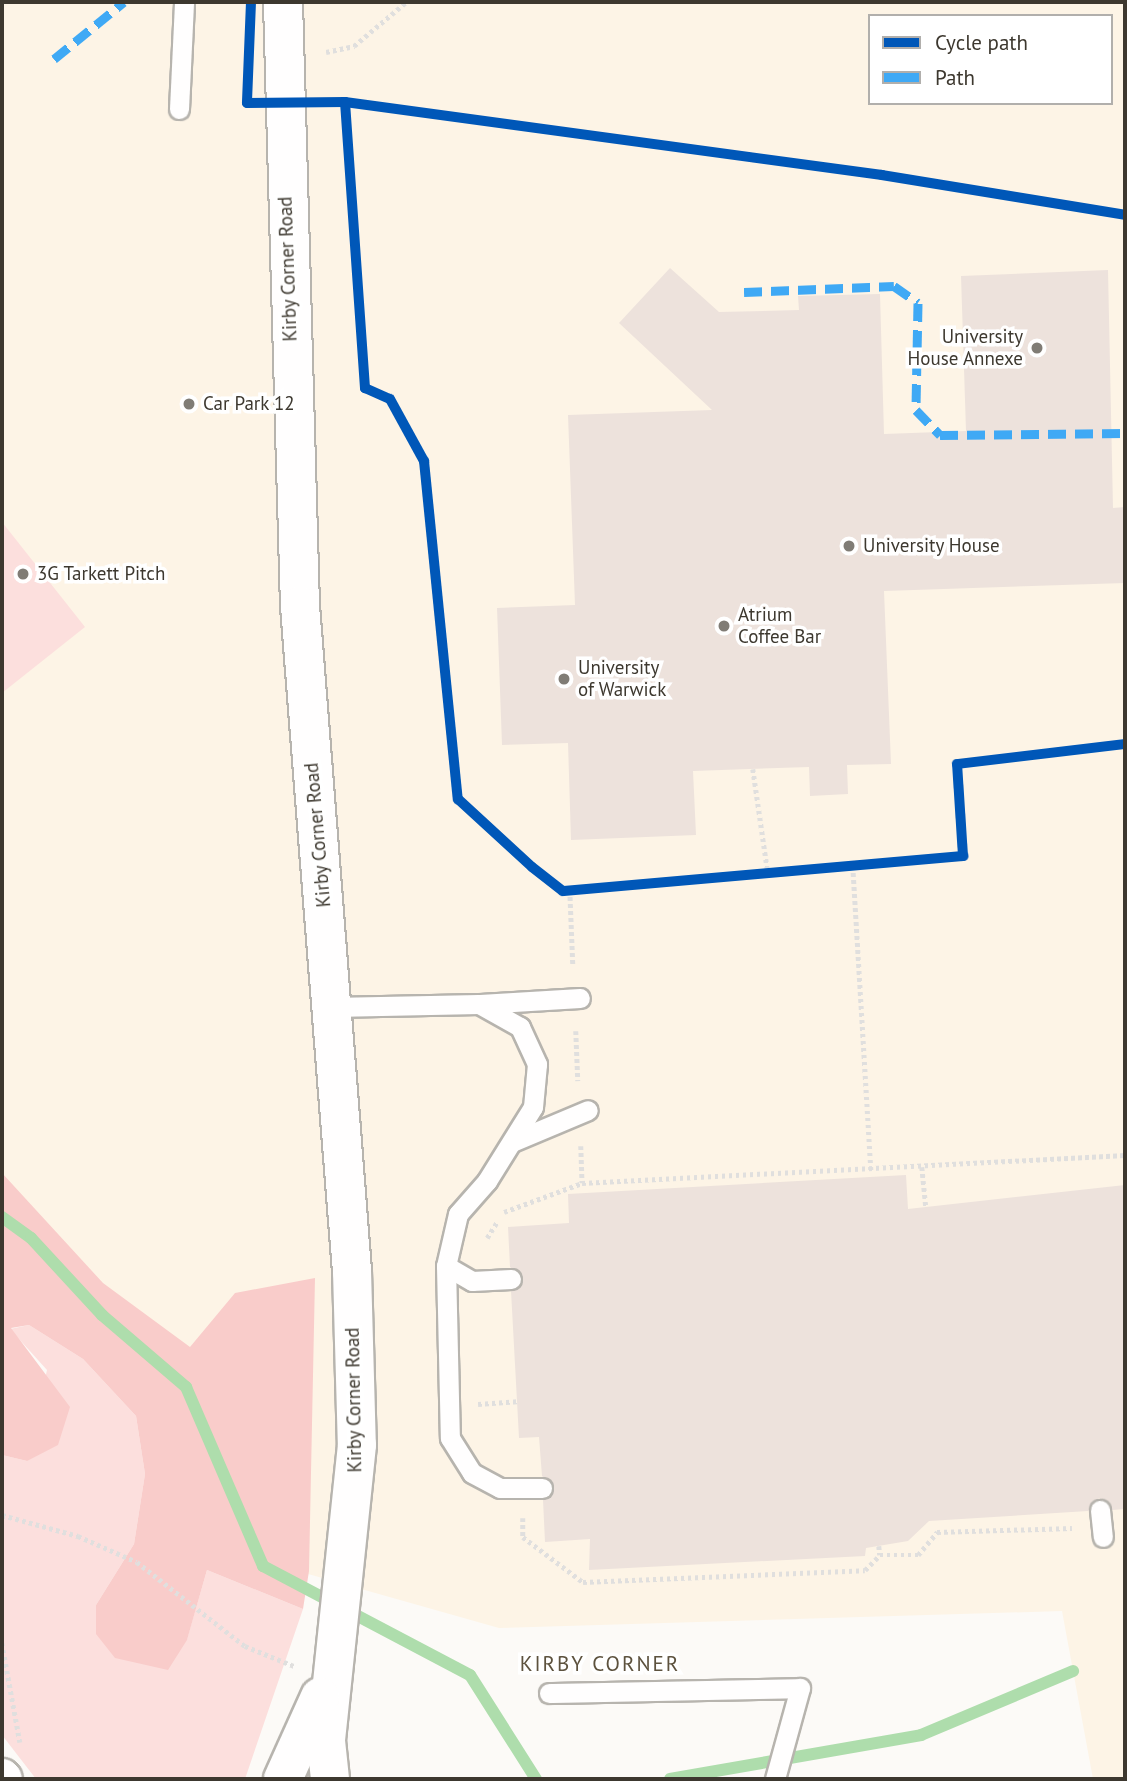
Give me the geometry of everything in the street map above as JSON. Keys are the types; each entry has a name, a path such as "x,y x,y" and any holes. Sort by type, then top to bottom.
{"street":[{"name":"Kirby Corner Road","path":"283,2 283,90 300,606 352,1271 357,1445 349,1560 334,1658 326,1741 330,1779"},
{"name":"Kirby Corner Road","path":"283,1779 334,1658"}],"lane":[{"path":"179,109 184,2"},
{"path":"332,1007 479,1004 577,998"},
{"path":"479,1004 520,1027 537,1064 533,1107 512,1142 458,1214 446,1266 450,1438 472,1473 500,1488 533,1488"},
{"path":"512,1142 584,1111"},
{"path":"446,1266 472,1281 510,1279"},
{"path":"549,1693 800,1688 775,1779"}],"path":[{"path":"283,90 317,54 354,46 406,2"},
{"path":"283,90 358,104"},
{"path":"345,102 365,388 390,399 424,461 458,799 532,867 563,891 963,856 957,764 1125,744"},
{"path":"753,769 768,873"},
{"path":"853,866 871,1170"},
{"path":"570,890 584,1111 582,1183"},
{"path":"487,1280 484,1243 502,1213 582,1183 1125,1155"},
{"path":"922,1167 926,1207"},
{"path":"474,1392 474,1412"},
{"path":"474,1404 517,1401"},
{"path":"533,1488 523,1537 583,1583 865,1570 880,1555 918,1555 937,1532 1102,1525"},
{"path":"2,1515 78,1536 137,1562 245,1646 297,1667 293,1679"},
{"path":"879,1546 880,1555"},
{"path":"2,1643 9,1771"}],"shaded area":[{"name":"University of Warwick","path":"2,2 1125,2 1125,1779 1093,1779 1062,1611 499,1628 294,1570 2,1194"},
{"name":"3G Tarkett Pitch","path":"2,522 85,627 2,693"},
{"path":"2,1173 103,1283 190,1347 235,1293 315,1278 309,1571 303,1609 207,1570 187,1640 168,1670 115,1658 96,1634 96,1605 134,1544 145,1474 136,1416 83,1359 29,1325 11,1328 70,1407 58,1445 27,1461 2,1455"},
{"path":"29,1325 83,1359 136,1416 145,1474 134,1544 96,1605 187,1639 207,1570 303,1609 245,1779 36,1779 2,1735 2,1455 27,1461 47,1370 10,1329"}],"building":[{"name":"University House","path":"670,268 719,312 799,310 798,296 880,294 884,434 966,431 961,276 1108,270 1113,508 1125,507 1125,583 884,591 891,764 847,765 848,794 810,796 809,767 693,771 696,835 571,840 568,743 502,745 497,608 575,605 568,415 712,410 619,323"},
{"path":"906,1175 908,1209 1125,1185 1125,1509 1112,1510 1099,1498 1088,1511 929,1521 908,1541 866,1548 865,1556 589,1570 590,1539 545,1542 543,1500 554,1487 542,1476 539,1437 519,1438 511,1291 523,1278 510,1267 508,1227 569,1223 568,1194"}],"waterway":[{"path":"2,1217 31,1238 102,1315 186,1387 263,1566 470,1675 536,1779"},
{"path":"670,1779 921,1735 1073,1671"}],"marked path":[{"path":"54,59 124,2"},
{"path":"744,292 894,286 918,303 916,410 940,435 1125,433"}],"cycle path":[{"path":"251,2 247,103 345,102 882,175 1125,215"},
{"path":"345,102 365,388 390,399 424,461 458,799 532,867 563,891 963,856 957,764 1125,744"}],"place":[{"name":"University House Annexe","path":"1037,348"},
{"name":"Car Park 12","path":"189,404"},
{"name":"University House","path":"849,546"},
{"name":"3G Tarkett Pitch","path":"23,574"},
{"name":"Atrium Coffee Bar","path":"724,626"},
{"name":"University of Warwick","path":"564,679"}],"district":[{"name":"KIRBY CORNER","path":"600,1664"}]}
